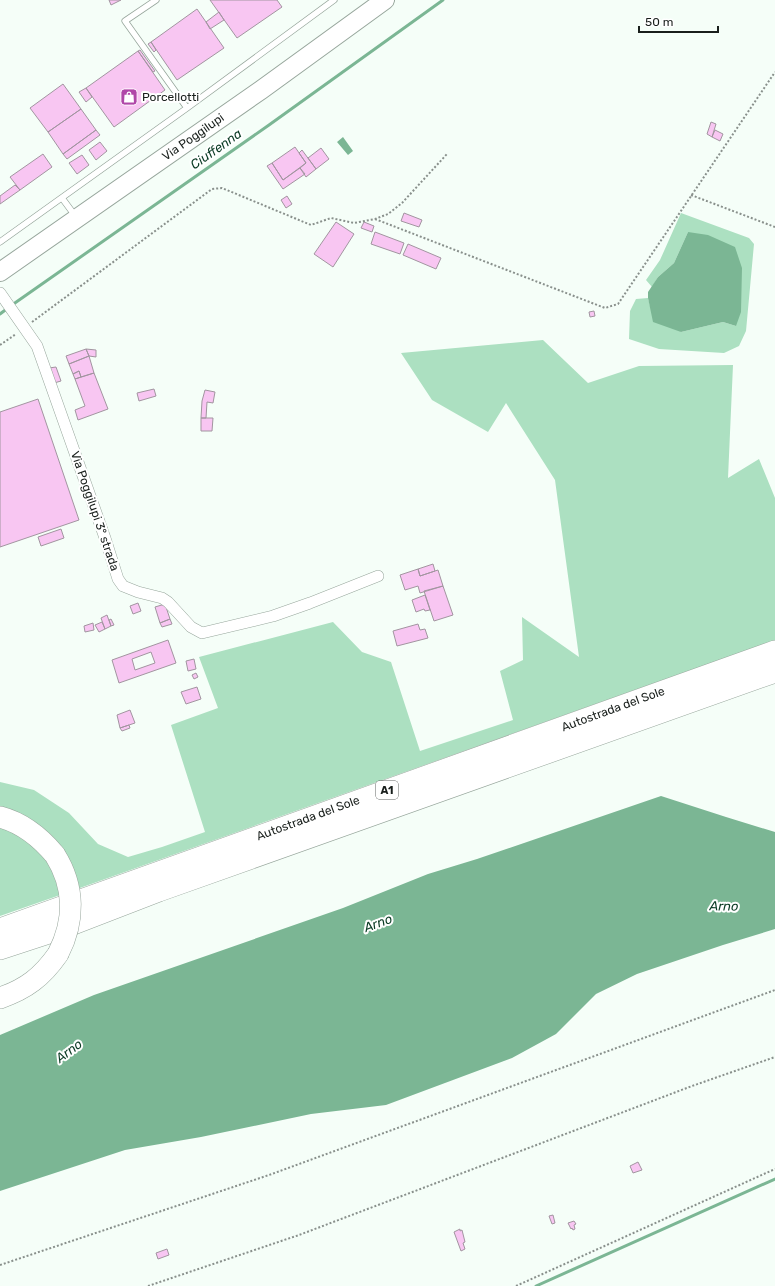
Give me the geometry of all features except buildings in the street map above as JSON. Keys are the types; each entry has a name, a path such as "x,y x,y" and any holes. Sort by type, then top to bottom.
{"highway":[{"name":"Autostrada del Sole","path":"0,929 775,651"},
{"name":"Autostrada del Sole","path":"0,949 58,930 167,889 775,672"},
{"path":"0,817 14,822 33,832 45,842 55,855 66,877 69,889 70,906 70,922 68,931 58,954 44,972 30,984 0,998"},
{"path":"0,959 58,930"}],"main road":[{"name":"Via Poggilupi","path":"0,272 262,90 385,0"}],"street":[{"name":"Via Poggilupi 3° strada","path":"0,293 37,346 118,579 123,586 138,592 162,598 168,602 191,627 202,633 273,616 378,576"}],"lane":[{"path":"156,0 125,21 187,108"},
{"path":"0,242 187,108 334,0"},
{"path":"62,198 77,218"}],"path":[{"path":"375,219 605,308 618,304 775,72"},
{"path":"0,344 22,324 212,189 222,188 311,225 331,218 354,223 375,219 388,214 402,203 447,154"},
{"path":"691,196 775,227"},
{"path":"0,1265 269,1175 775,990"},
{"path":"148,1286 299,1235 692,1086 775,1057"},
{"path":"516,1286 775,1169"}],"shaded area":[{"path":"681,213 749,238 754,244 746,331 739,346 724,353 659,349 629,339 630,311 636,299 648,298 650,306 681,332 723,322 736,326 688,232 674,263 658,277 652,287 646,280 660,260"},
{"path":"543,340 588,383 639,366 733,365 728,478 759,459 775,498 775,640 77,889 0,810 0,782 34,790 69,813 98,844 128,857 205,832 171,725 218,708 199,657 333,622 362,652 391,662 420,751 513,720 500,671 523,660 522,617 579,657 555,480 506,403 488,432 432,400 401,353"},
{"path":"0,824 46,853 63,894 0,916"}],"water":[{"path":"343,137 353,151 348,155 337,142"},
{"path":"688,232 708,235 735,247 742,268 741,312 736,326 723,322 681,332 653,322 648,292 658,277 674,263"},
{"name":"Arno","path":"661,796 775,832 775,929 637,974 596,994 556,1034 512,1058 386,1105 311,1114 201,1137 125,1150 0,1191 0,1035 94,995 343,908 428,874 477,859"}],"waterway":[{"name":"Ciuffenna","path":"12,305 269,125 443,0"},
{"name":"Ciuffenna","path":"0,314 8,308"},
{"path":"536,1286 775,1179"}],"place":[{"name":"Porcellotti","path":"129,97"}]}
